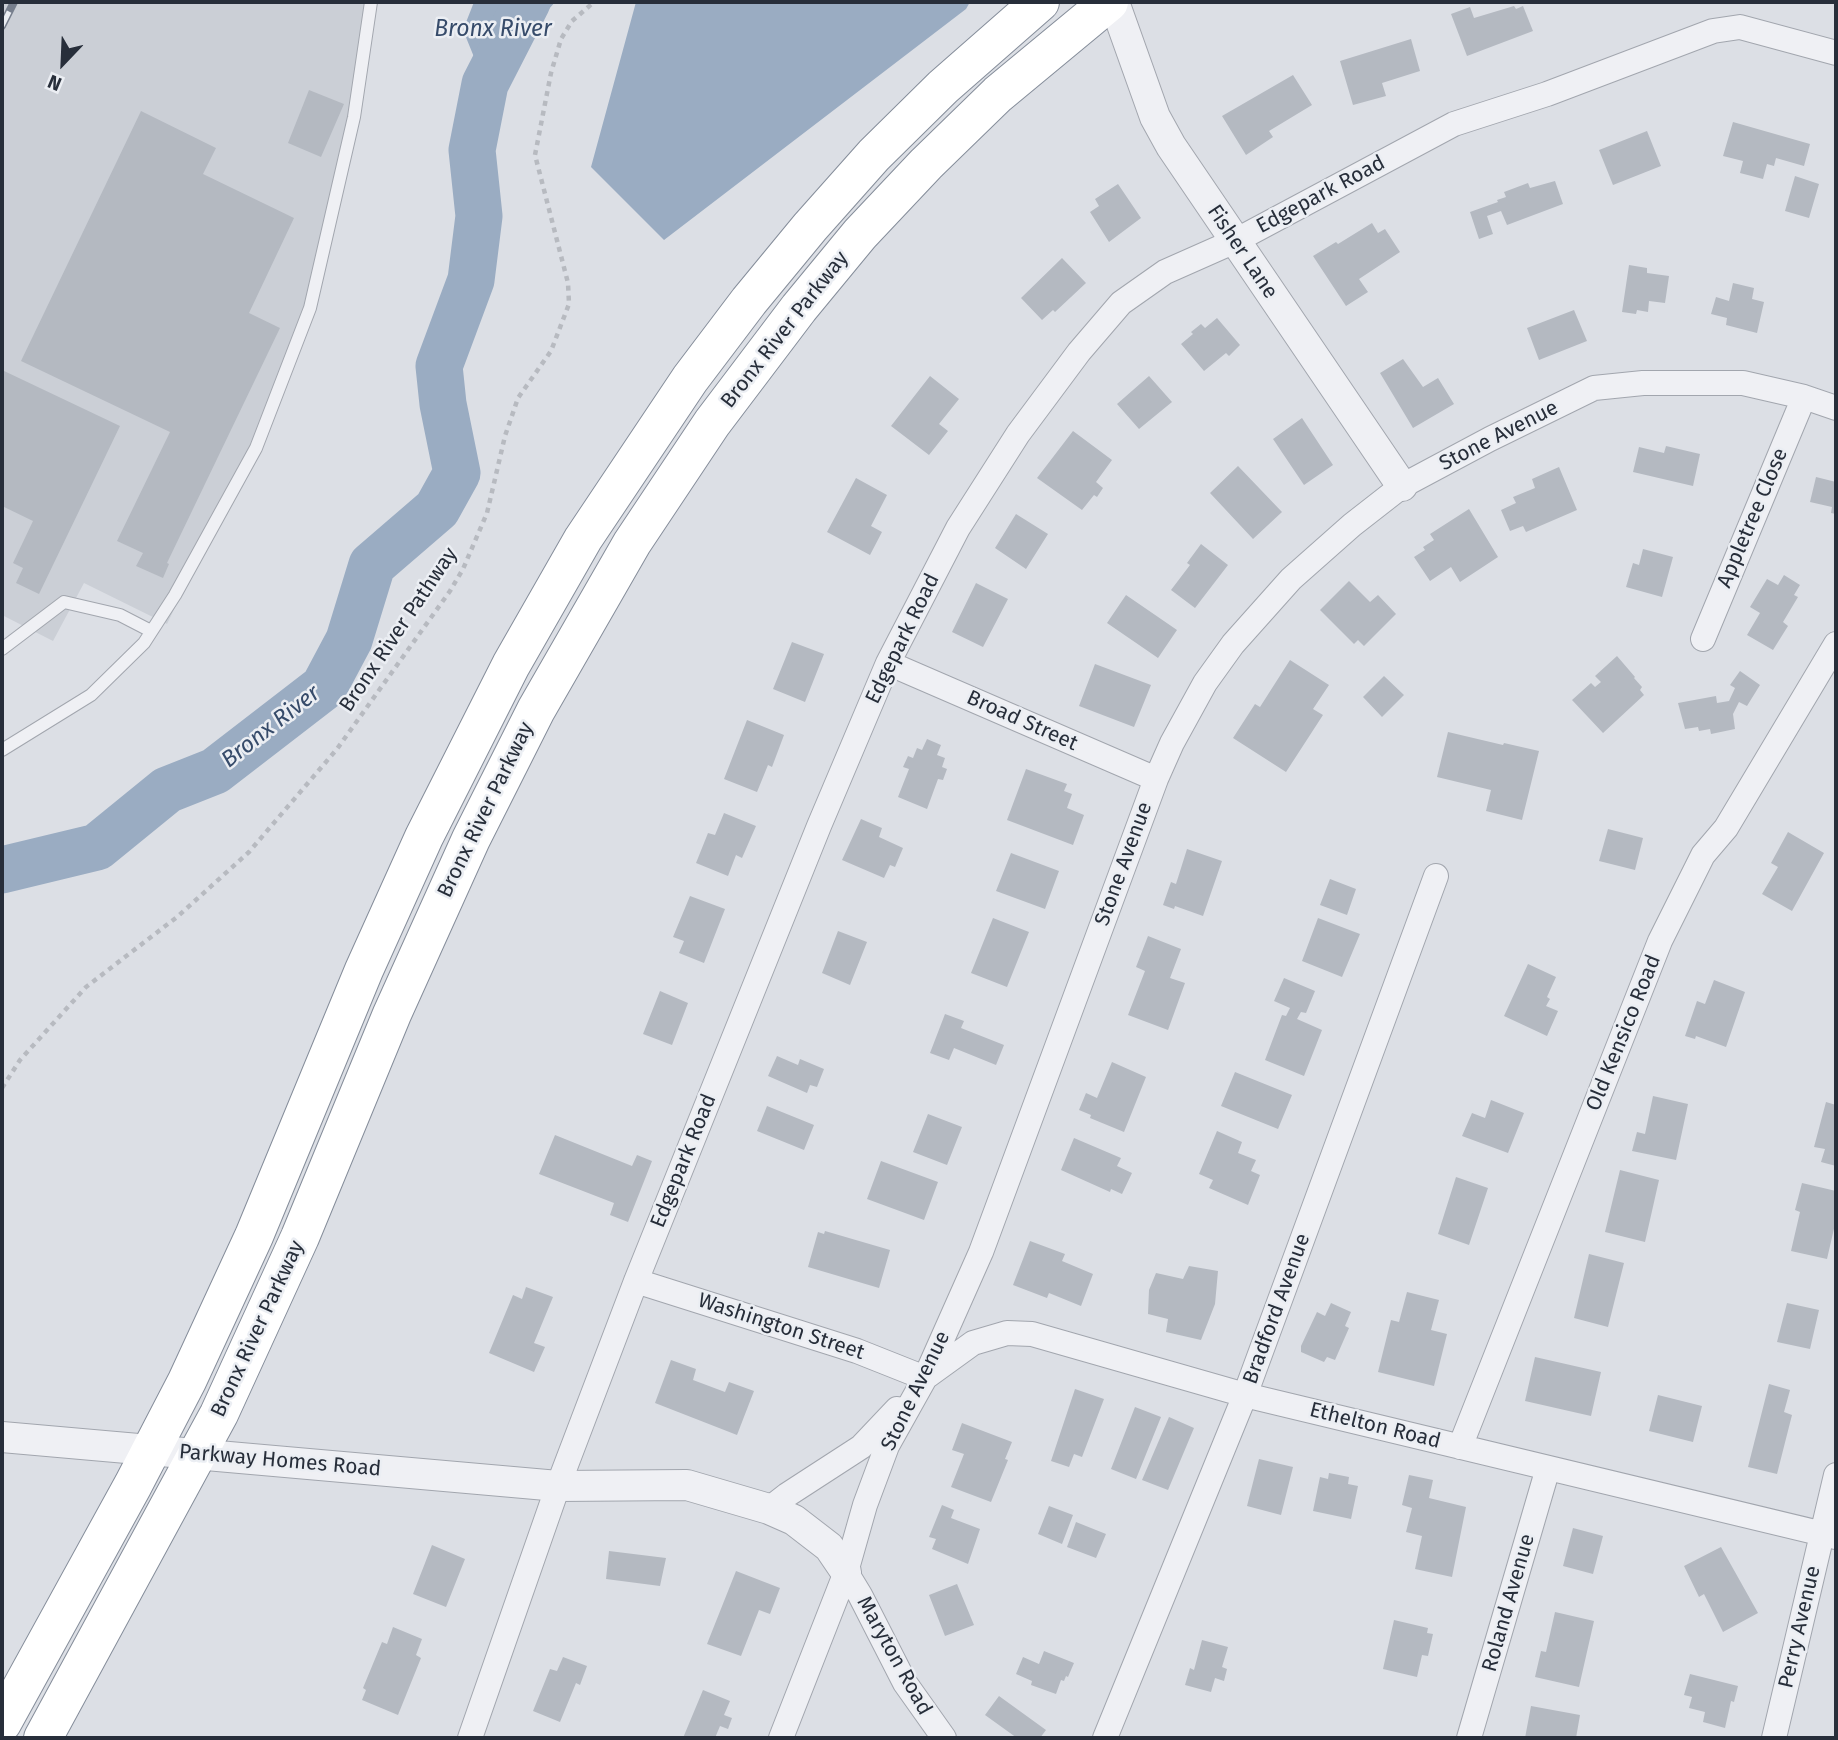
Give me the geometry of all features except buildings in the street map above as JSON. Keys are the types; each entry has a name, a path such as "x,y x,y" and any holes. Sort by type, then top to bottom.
{"highway":[{"name":"Bronx River Parkway","path":"2,1723 151,1451 211,1330 254,1236 364,970 424,837 511,665 583,539 690,379 810,227 874,155 943,87 1040,2"},
{"name":"Bronx River Parkway","path":"43,1738 198,1454 281,1282 392,1014 460,861 536,710 632,543 719,413 799,308 860,234 926,164 998,94 1109,2"}],"street":[{"name":"Fisher Lane","path":"1114,2 1155,117 1191,178 1402,486"},
{"name":"Edgepark Road","path":"470,1738 558,1486 636,1281 819,826 888,663 958,528 1018,434 1079,352 1121,303 1165,272 1235,241 1454,124 1547,94 1713,32 1740,27 1836,53"},
{"name":"Stone Avenue","path":"781,1738 846,1572 865,1505 887,1446 925,1378 981,1252 1156,779 1172,743 1205,683 1251,623 1291,579 1352,524 1402,486 1594,388 1643,383 1743,383 1804,397 1836,408"},
{"name":"Appletree Close","path":"1703,639 1804,397"},
{"name":"Old Kensico Road","path":"1460,1447 1660,941 1703,855 1726,828 1836,644"},
{"name":"Broad Street","path":"888,663 1156,779"},
{"name":"Bradford Avenue","path":"1105,1738 1245,1395 1436,876"},
{"name":"Washington Street","path":"636,1281 858,1351 925,1378"},
{"name":"Ethelton Road","path":"925,1378 973,1343 1007,1333 1032,1334 1245,1395 1829,1535"},
{"path":"769,1509 861,1447 925,1378"},
{"name":"Parkway Homes Road","path":"2,1437 558,1486 687,1485 769,1509 794,1520 829,1547 846,1572"},
{"name":"Roland Avenue","path":"1469,1738 1548,1468"},
{"name":"Perry Avenue","path":"1774,1738 1829,1535 1836,1475"},
{"name":"Maryton Road","path":"846,1572 905,1683 944,1738"}],"lane":[{"path":"2,750 90,695 144,643 175,595 256,447 310,308 354,117 371,2"},
{"path":"2,649 64,602 120,615 151,631"}],"path":[{"name":"Bronx River Pathway","path":"2,1088 20,1060 86,987 227,873 273,825 337,749 463,569 487,513 505,436 518,398 551,351 569,303 568,283 535,155 545,99 561,39 572,21 594,2"}],"shaded area":[{"path":"2,2 366,2 350,109 321,247 282,384 167,624 84,583 53,641 2,615"}],"water":[{"name":"Bronx River","path":"474,2 555,2 485,84 463,30"},
{"path":"636,2 970,2 966,9 664,240 591,167"}],"waterway":[{"name":"Bronx River","path":"2,870 97,847 167,790 215,771 324,687 349,640 372,565 437,509 457,473 443,404 439,366 471,280 479,216 472,150 485,84 527,2"}],"railway":[{"path":"2,26 14,2"}]}
